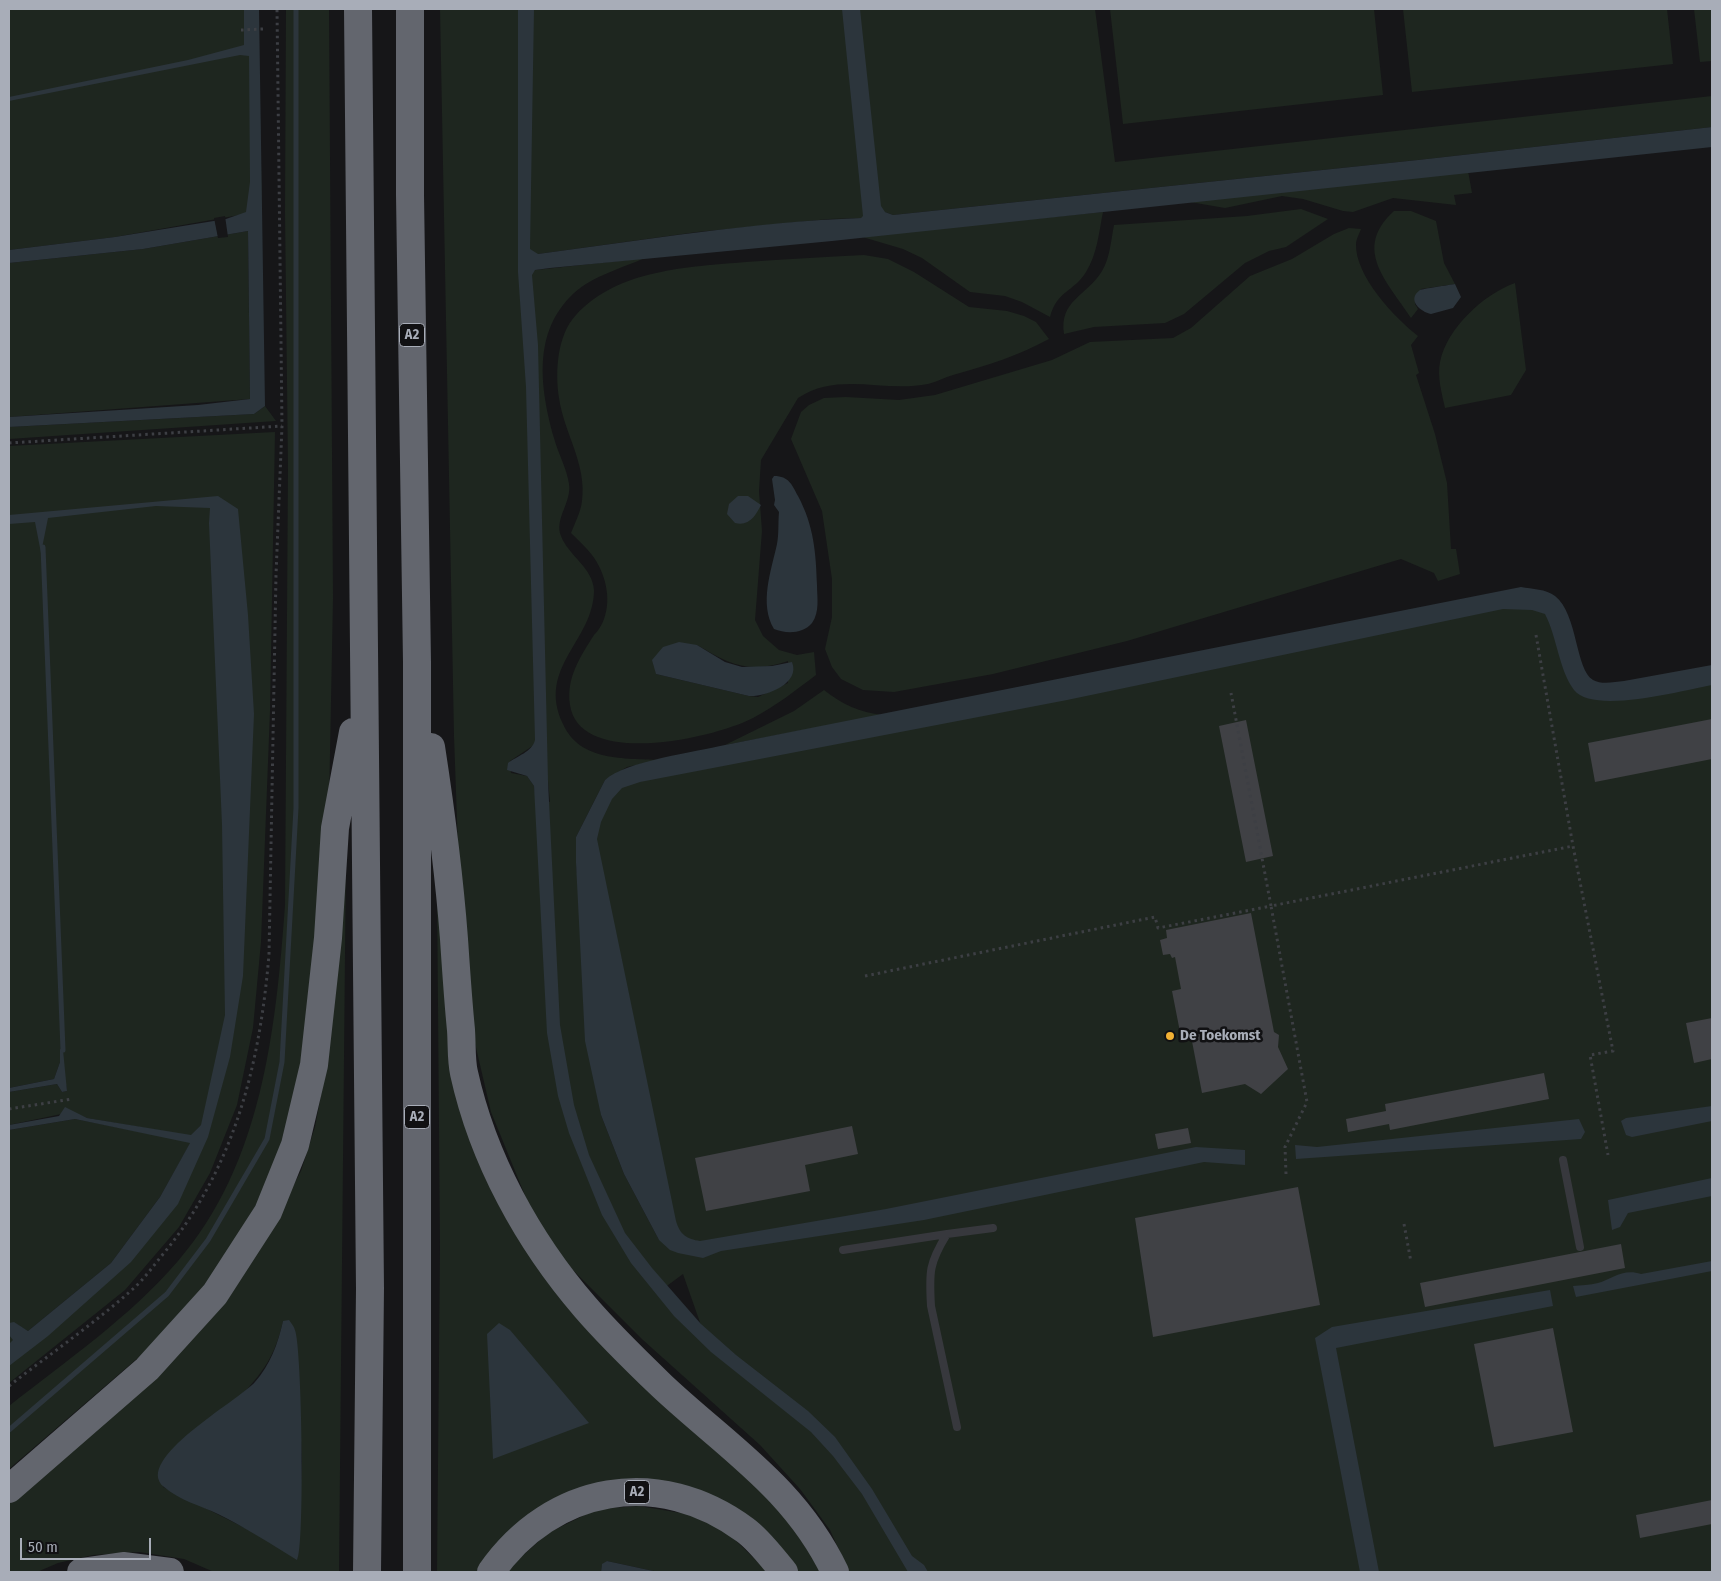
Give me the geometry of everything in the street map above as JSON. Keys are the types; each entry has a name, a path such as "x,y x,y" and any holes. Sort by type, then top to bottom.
{"highway":[{"path":"358,9 370,1288 367,1572"},
{"name":"A2","path":"410,9 410,186 417,662 416,1572"},
{"name":"A2","path":"417,662 448,862 464,1071 478,1122 491,1158 516,1208 549,1260 584,1306 663,1387 744,1456 784,1495 814,1535 835,1572"},
{"path":"9,1490 147,1370 214,1294 268,1212 296,1145 314,1065 328,938 335,828 365,671"},
{"name":"A2","path":"491,1572 515,1542 530,1529 567,1506 595,1497 649,1492 667,1495 715,1511 746,1531 784,1572"},
{"path":"81,1572 124,1566 170,1572"}],"lane":[{"path":"1563,1160 1580,1247"},
{"path":"843,1250 993,1228"},
{"path":"947,1234 932,1260 930,1291 931,1306 957,1427"}],"path":[{"path":"9,1386 136,1287 175,1239 207,1192 233,1133 255,1059 264,1013 269,954 276,585 282,426 277,9"},
{"path":"242,30 263,29"},
{"path":"9,443 282,426"},
{"path":"1536,635 1573,846 1613,1051 1590,1055 1608,1155"},
{"path":"1231,693 1307,1102 1285,1147 1286,1174"},
{"path":"865,976 1155,917 1158,928 1573,846"},
{"path":"9,1108 72,1099"},
{"path":"1404,1224 1411,1262"}],"shaded area":[{"path":"9,9 258,9 262,211 115,237 9,250"},
{"path":"244,9 259,9 265,406 254,414 9,427 9,417 198,405 250,399 248,231 143,249 9,263 9,250 115,237 226,219 246,212 250,182 249,56 240,55 9,101 9,97 188,60 244,45"},
{"path":"286,9 329,9 333,598 329,805 319,979 288,1154 221,1267 154,1344 9,1469 9,1406 97,1338 139,1301 178,1261 206,1223 229,1182 246,1138 260,1093 269,1047 276,999 285,905 288,468 285,212"},
{"name":"De Toekomst","path":"440,9 1095,9 1115,162 1712,96 1712,127 893,215 885,212 861,218 829,219 697,232 538,254 518,255 518,272 645,258 590,282 574,293 561,308 551,325 546,343 543,361 543,380 549,419 569,484 568,497 559,530 564,543 585,568 593,582 594,590 592,608 561,670 556,686 557,704 563,724 580,745 592,752 618,758 659,760 627,767 605,780 576,837 576,863 601,1115 624,1174 659,1240 588,845 605,788 1496,601 1552,610 1583,693 1712,679 1712,1572 849,1572 830,1530 800,1489 760,1445 643,1340 560,1257 533,1215 491,1112 474,1039 460,904 454,736","holes":["534,745 548,781 550,802 536,799 534,786 527,776 511,773 510,761","683,1274 703,1331 660,1291"]},
{"path":"518,9 534,9 530,249 538,254 740,227 861,218 863,216 842,9 860,9 881,206 885,212 893,215 1712,127 1712,147 832,241 550,268 535,270 532,275 538,345 548,781 560,1025 574,1105 589,1155 625,1233 652,1268 701,1324 736,1355 808,1411 835,1437 872,1489 912,1556 924,1565 928,1572 908,1572 862,1494 833,1456 811,1432 711,1352 674,1316 631,1263 602,1215 569,1133 558,1096 547,1033 534,786 527,776 507,770 508,763 528,751 535,740 526,387 518,272"},
{"path":"1110,9 1374,9 1383,95 1123,124"},
{"path":"1403,9 1667,9 1673,64 1412,92"},
{"path":"1694,9 1712,9 1712,61 1700,62"},
{"path":"1468,171 1472,193 1454,195 1456,205 1393,198 1353,212 1343,211 1303,199 1282,196 1225,208 1190,202"},
{"path":"1301,209 1328,219 1286,247 1269,251 1245,263 1184,314 1165,323 1094,327 1064,334 1066,313 1070,306 1096,279 1105,266 1114,225 1247,216"},
{"path":"1394,211 1411,211 1436,221 1444,263 1455,284 1421,289 1415,304 1418,309 1411,318 1384,278 1375,252 1376,239 1382,225"},
{"path":"1103,212 1097,243 1090,265 1081,279 1057,301 1050,317 1022,302 1005,296 970,292 922,258 903,249 859,236"},
{"path":"1349,228 1361,229 1356,242 1357,256 1369,282 1398,319 1418,336 1411,345 1419,373 1416,375 1435,434 1447,483 1451,549 1456,549 1460,574 1438,581 1434,573 1401,559 1127,641 993,674 894,692 863,690 841,679 832,667 825,649 832,617 832,579 822,511 791,439 801,412 809,405 824,398 846,397 899,400 935,395 1052,360 1090,342 1173,338 1191,328 1250,276 1292,259 1334,234"},
{"path":"248,231 250,399 9,417 9,263 143,249"},
{"path":"864,255 888,259 914,272 969,307 1007,311 1024,316 1036,322 1049,339 1002,360 928,384 894,386 845,384 814,390 798,398 761,460 759,491 762,531 755,620 763,636 779,650 797,655 814,652 816,675 778,703 735,726 681,740 651,743 622,743 597,737 579,725 570,705 569,695 575,668 602,623 607,603 604,577 597,562 571,533 580,509 583,487 578,461 565,424 559,398 557,377 561,343 570,323 593,300 612,288 633,279 655,273 724,264","holes":["697,645 720,658 751,667 762,667 788,661 788,683 758,697 656,674"]},
{"path":"1515,283 1526,370 1511,395 1445,408 1440,385 1439,368 1444,349 1450,337 1468,314 1479,304 1503,288"},
{"path":"1455,284 1461,297 1453,308 1431,314 1423,311 1416,305 1414,298 1420,290"},
{"path":"265,406 276,421 9,439 9,427 254,414"},
{"path":"275,432 270,711 261,942 253,1028 237,1105 210,1173 179,1227 125,1290 9,1383 9,1130 75,1119 191,1142 160,1197 111,1263 28,1331 14,1323 22,1339 141,1239 201,1125 191,1136 87,1118 71,1112 9,1125 9,1092 57,1084 62,1092 67,1091 60,1049 60,1062 54,1079 9,1088 9,446"},
{"path":"774,476 787,479 794,488 808,518 815,551 818,599 815,619 808,627 794,632 774,629 767,609 769,576 778,532 779,512 774,505 772,479"},
{"path":"218,496 238,509 248,615 254,714 243,976 230,1057 208,1137 178,1204 131,1262 48,1336 9,1366 9,1344 13,1340 9,1335 9,1323 14,1322 28,1331 111,1263 160,1197 190,1143 75,1119 9,1130 9,1125 59,1116 65,1107 87,1118 191,1135 201,1125 225,1015 222,825 209,523 210,508 156,506 48,518 41,553 35,522 9,524 9,515"},
{"path":"738,496 748,496 761,505 748,522 740,524 735,523 727,514 729,504"},
{"path":"1521,587 1547,592 1555,596 1562,604 1568,615 1583,665 1587,674 1593,680 1604,683 1624,681 1712,665 1712,685 1640,699 1619,701 1584,697 1574,690 1569,682 1545,614 1532,610 1503,609 1067,700 640,782 622,788 612,799 601,822 597,839 676,1221 682,1233 691,1239 700,1241 886,1209 1196,1147 1245,1150 1245,1165 1204,1162 924,1220 721,1251 703,1258 670,1250 659,1240 624,1174 601,1115 585,1041 576,837 605,780 615,773 644,762 679,754"},
{"path":"679,642 697,645 725,662 742,667 772,666 792,662 793,670 787,683 780,688 756,696 749,696 656,674 652,660 663,647"},
{"path":"824,690 852,707 883,715 725,745 794,711"},
{"path":"346,852 339,1572 214,1572 184,1559 139,1552 93,1555 58,1563 37,1572 9,1572 9,1500 271,1227 301,1171 315,1127 325,1074","holes":["283,1321 295,1330 302,1460 297,1559 253,1532 163,1487 261,1372 274,1350"]},
{"path":"437,885 444,974 511,1224 775,1495 826,1572 793,1572 657,1485 498,1543 477,1572 437,1572 440,1248"},
{"path":"60,1049 63,1050 67,1091 62,1092 57,1084 9,1092 9,1088 54,1079 60,1062"},
{"path":"1712,1106 1712,1121 1632,1137 1626,1135 1621,1121 1626,1118"},
{"path":"1579,1119 1585,1132 1581,1139 1296,1159 1295,1145 1317,1147"},
{"path":"1712,1178 1712,1196 1628,1213 1620,1227 1612,1230 1608,1200"},
{"path":"1712,1261 1712,1271 1576,1297 1573,1286 1598,1283 1623,1273 1635,1272 1641,1274"},
{"path":"1550,1290 1553,1306 1336,1348 1379,1572 1360,1572 1315,1338 1332,1327"},
{"path":"289,1320 295,1329 301,1408 302,1487 297,1560 228,1519 176,1496 164,1487 158,1476 162,1462 174,1447 210,1416 255,1382 273,1354 283,1321"},
{"path":"499,1323 510,1330 589,1423 493,1459 487,1334"},
{"path":"639,1506 687,1514 726,1531 768,1572 658,1572 607,1561 602,1565 601,1572 507,1572 511,1566 548,1533 597,1509"},
{"path":"607,1561 658,1572 601,1572 602,1564"}],"pier":[{"path":"225,216 228,237 218,238 214,218"}],"building":[{"path":"1712,719 1712,759 1595,782 1588,743"},
{"path":"1246,720 1273,856 1246,862 1219,726"},
{"path":"1251,913 1274,1032 1279,1035 1278,1047 1288,1069 1261,1094 1245,1084 1202,1093 1190,1031 1180,1032 1172,991 1181,989 1175,957 1172,958 1170,954 1163,955 1160,940 1167,938 1166,930"},
{"path":"1712,1018 1712,1059 1694,1063 1686,1023"},
{"path":"1544,1073 1549,1099 1390,1130 1389,1124 1348,1132 1346,1119 1386,1111 1385,1104"},
{"path":"852,1126 858,1154 805,1165 810,1191 706,1211 695,1158"},
{"path":"1188,1128 1191,1143 1158,1149 1155,1134"},
{"path":"1298,1187 1320,1305 1153,1337 1135,1218"},
{"path":"1621,1244 1625,1268 1425,1307 1420,1283"},
{"path":"1553,1328 1573,1432 1494,1447 1474,1344"},
{"path":"1712,1500 1712,1524 1640,1538 1636,1515"}],"waterway":[{"path":"9,1430 167,1294 208,1240 267,1139 282,1062 296,808 296,9"},
{"path":"43,547 63,1050"}],"place":[{"name":"De Toekomst","path":"1170,1036"}]}
